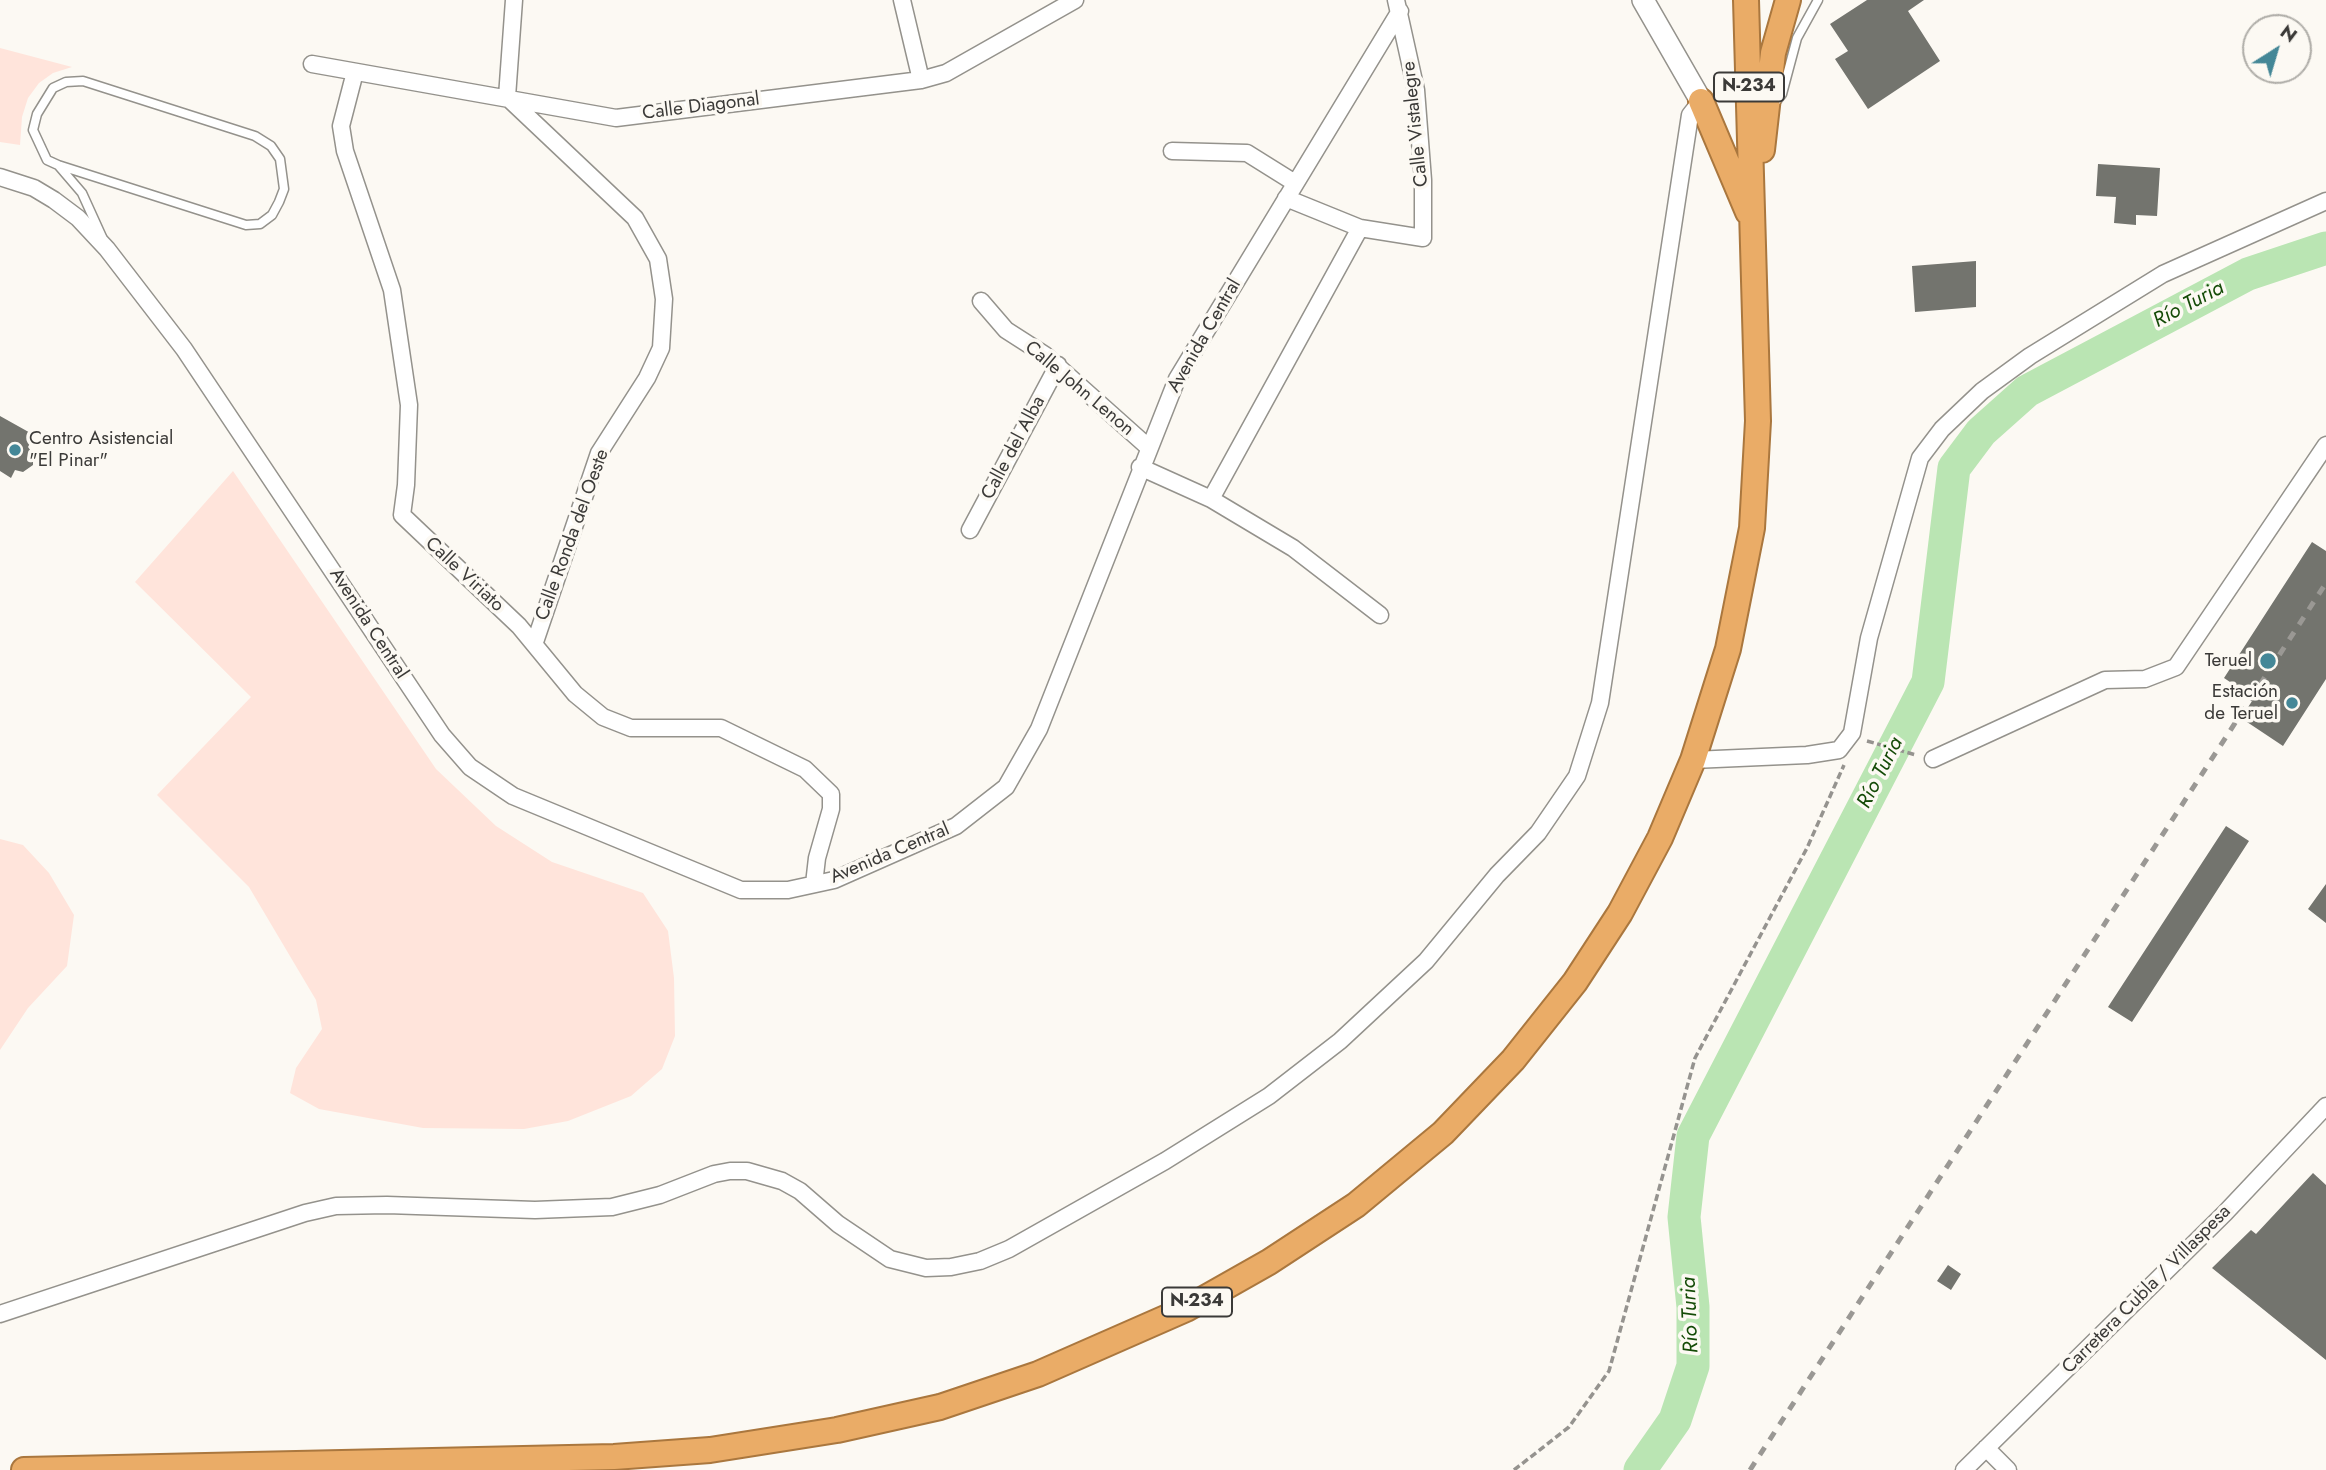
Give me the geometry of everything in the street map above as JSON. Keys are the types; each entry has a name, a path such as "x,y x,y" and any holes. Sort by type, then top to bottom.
{"highway":[{"name":"N-234","path":"24,1470 614,1457 710,1450 837,1430 940,1407 1038,1374 1186,1309 1269,1262 1356,1205 1443,1133 1513,1060 1575,982 1620,913 1660,838 1693,760 1728,649 1752,528 1758,421 1755,225 1746,0"},
{"path":"1752,173 1765,143 1773,53 1788,0"},
{"path":"1701,101 1755,225"}],"main road":[{"path":"1643,0 1701,101"}],"street":[{"path":"508,97 514,0"},
{"path":"902,0 920,80"},
{"name":"Calle Diagonal","path":"312,64 616,118 920,80 946,73 1075,0"},
{"name":"Avenida Central","path":"0,177 34,188 54,200 78,218 107,249 184,349 442,735 470,767 513,796 741,890 788,890 834,880 956,826 1006,787 1039,729 1140,467 1177,379 1398,6"},
{"name":"Calle Vistalegre","path":"1360,228 1423,238 1423,180 1416,90 1398,6"},
{"name":"Calle Viriato","path":"355,72 341,126 345,151 392,290 409,405 407,485 402,515 535,642 549,665 575,694 603,716 631,728 721,728 805,769 831,794 831,810 817,858 814,884"},
{"name":"Calle Ronda del Oeste","path":"508,97 635,218 658,259 664,299 661,348 647,377 599,453 535,642"},
{"path":"0,1314 305,1213 336,1206 535,1210 612,1208 730,1171 747,1171 782,1181 800,1191 838,1224 890,1259 917,1267 951,1267 980,1261 1009,1249 1165,1161 1269,1096 1340,1041 1426,961 1497,874 1538,833 1577,776 1600,703 1690,115 1701,101"},
{"path":"1172,151 1247,153 1295,183"},
{"path":"1211,499 1360,228 1286,198"},
{"path":"1693,760 1807,755 1839,750 1852,733 1869,638 1909,491 1920,458 1941,429 1982,391 2030,356 2163,274 2326,201"},
{"name":"Calle John Lenon","path":"981,301 1006,330 1058,366 1148,447"},
{"name":"Calle del Alba","path":"970,530 1058,366"},
{"path":"1933,759 2105,681 2145,679 2176,667 2326,445"},
{"path":"1140,467 1211,499 1293,548 1380,615"},
{"name":"Carretera Cubla / Villaspesa","path":"1964,1470 2225,1213 2326,1106"},
{"path":"1986,1448 2008,1470"}],"lane":[{"path":"1768,111 1782,94 1797,38 1818,0"},
{"path":"58,165 246,225 260,224 272,215 284,189 280,159 271,146 255,136 82,80 53,88 37,114 33,130 37,144 47,160 58,165 82,193 107,249"}],"path":[{"path":"1514,1470 1569,1427 1609,1371 1695,1058 1807,848 1842,772 1852,733"},
{"path":"1884,748 1909,754"}],"shaded area":[{"path":"0,48 72,67 53,73 39,83 28,98 22,117 20,145 0,142"},
{"path":"233,471 436,769 496,826 552,862 643,893 668,931 674,978 675,1036 662,1069 631,1096 568,1121 524,1129 423,1128 319,1109 290,1093 296,1068 322,1029 316,1000 249,887 157,795 251,697 135,582"},
{"path":"0,839 23,845 49,873 74,915 67,966 28,1008 0,1050"}],"building":[{"path":"1867,0 1924,0 1908,11 1940,61 1868,109 1835,59 1848,51 1830,24"},
{"path":"2098,164 2160,168 2157,216 2136,215 2136,225 2114,223 2116,197 2096,196"},
{"path":"1976,261 1976,307 1915,312 1912,266"},
{"name":"Centro Asistencial \"El Pinar\"","path":"0,416 34,435 28,447 33,454 33,465 23,472 15,470 11,478 0,471"},
{"path":"2312,542 2326,551 2326,679 2283,746 2241,718 2254,698 2224,678"},
{"path":"2226,826 2249,841 2132,1022 2108,1007"},
{"path":"2326,884 2326,923 2308,909"},
{"path":"2313,1173 2326,1185 2326,1360 2212,1268 2251,1230 2256,1234"},
{"path":"1948,1265 1961,1274 1951,1290 1937,1281"}],"waterway":[{"name":"Río Turia","path":"1640,1470 1675,1420 1693,1366 1693,1307 1684,1217 1693,1136 1928,682 1954,468 1981,432 2027,391 2248,274 2326,248"}],"railway":[{"path":"1750,1470 2326,583"}],"place":[{"name":"Centro Asistencial \"El Pinar\"","path":"15,450"},
{"name":"Teruel","path":"2268,661"},
{"name":"Estación de Teruel","path":"2292,703"}]}
